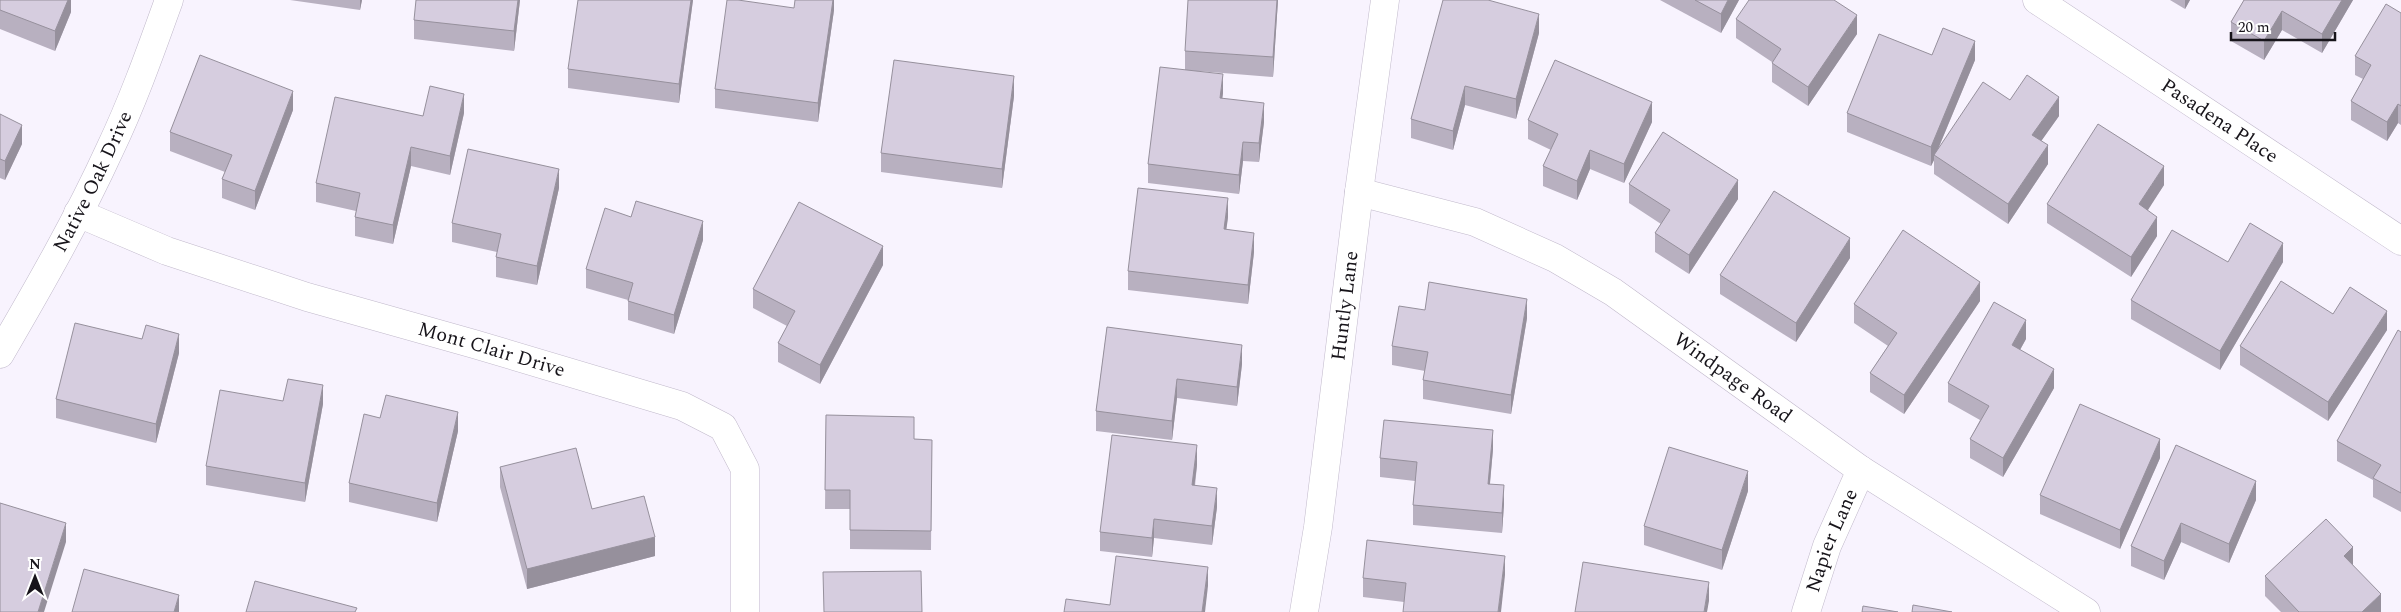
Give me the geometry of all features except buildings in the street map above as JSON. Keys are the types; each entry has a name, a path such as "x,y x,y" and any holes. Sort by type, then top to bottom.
{"street":[{"name":"Native Oak Drive","path":"0,354 111,149 148,59 169,0"},
{"name":"Huntly Lane","path":"1304,612 1318,527 1359,192 1385,0"},
{"name":"Pasadena Place","path":"2037,0 2401,241"},
{"name":"Windpage Road","path":"1359,192 1475,222 1555,258 1613,292 1861,470 2086,612"},
{"name":"Mont Clair Drive","path":"78,213 167,251 306,297 474,344 682,406 723,426 745,469 745,612"},
{"name":"Napier Lane","path":"1806,612 1827,546 1861,470"}]}
